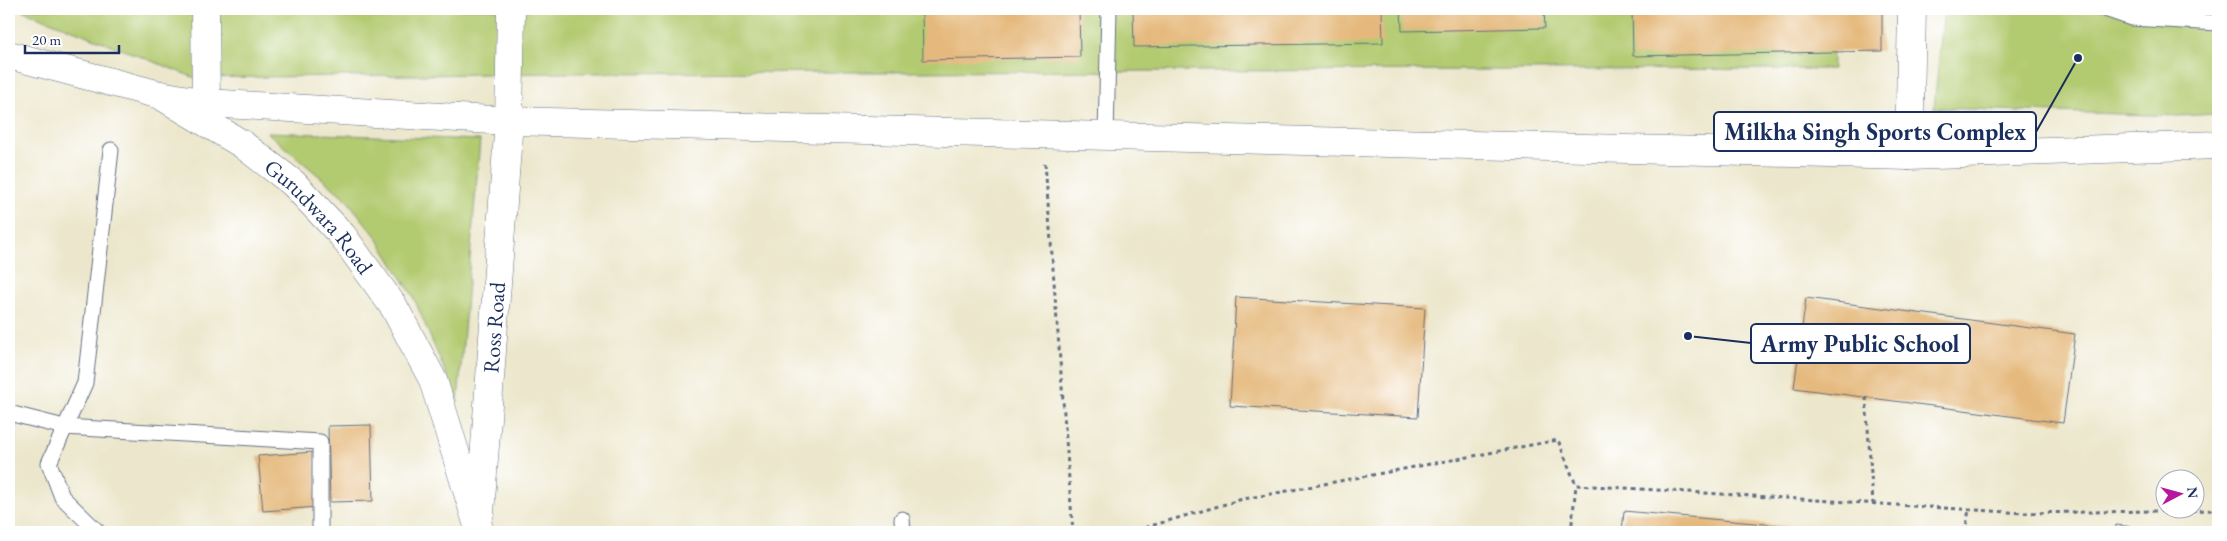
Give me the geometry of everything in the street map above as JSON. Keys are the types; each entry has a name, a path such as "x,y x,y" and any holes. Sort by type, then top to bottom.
{"street":[{"path":"205,9 206,103"},
{"name":"Ross Road","path":"478,531 509,121 511,9"},
{"path":"1909,156 1912,9"},
{"name":"Gurudwara Road","path":"9,55 160,96 242,144 293,183 342,235 394,307 433,380 478,531"},
{"path":"160,96 206,103 509,121 1043,135 1909,156 2218,146"}],"lane":[{"path":"1106,136 1109,9"},
{"path":"2105,9 2131,18 2218,23"},
{"path":"98,532 62,497 49,463 85,384 111,150"},
{"path":"9,413 64,427 320,442 320,532"}],"path":[{"path":"1043,135 1073,532"},
{"path":"1866,397 1873,504"},
{"path":"1130,532 1238,500 1558,440 1576,486 1571,532"},
{"path":"1576,486 2023,513 2218,510"},
{"path":"1966,532 1969,510"}],"green space":[{"path":"19,9 1832,9 1833,69 565,73 195,78"},
{"path":"1944,9 2218,9 2218,114 2178,116 1934,108"},
{"path":"267,132 480,140 458,402 413,296 375,235 345,198"}],"building":[{"path":"922,9 1079,9 1080,57 923,60"},
{"path":"1133,9 1382,9 1383,43 1134,47"},
{"path":"1401,9 1544,9 1545,28 1402,31"},
{"path":"1632,9 1882,9 1882,51 1633,56"},
{"path":"1236,297 1425,308 1418,417 1230,406"},
{"path":"1806,298 2075,334 2063,423 1794,388"},
{"path":"371,425 373,501 330,502 328,426"},
{"path":"314,452 318,507 263,511 258,456"},
{"path":"1624,511 1819,529 1819,532 1622,532"},
{"path":"2116,525 2168,531 2168,532 2115,532"}],"place":[{"name":"Milkha Singh Sports Complex","path":"2078,58"},
{"name":"Army Public School","path":"1688,336"}]}
